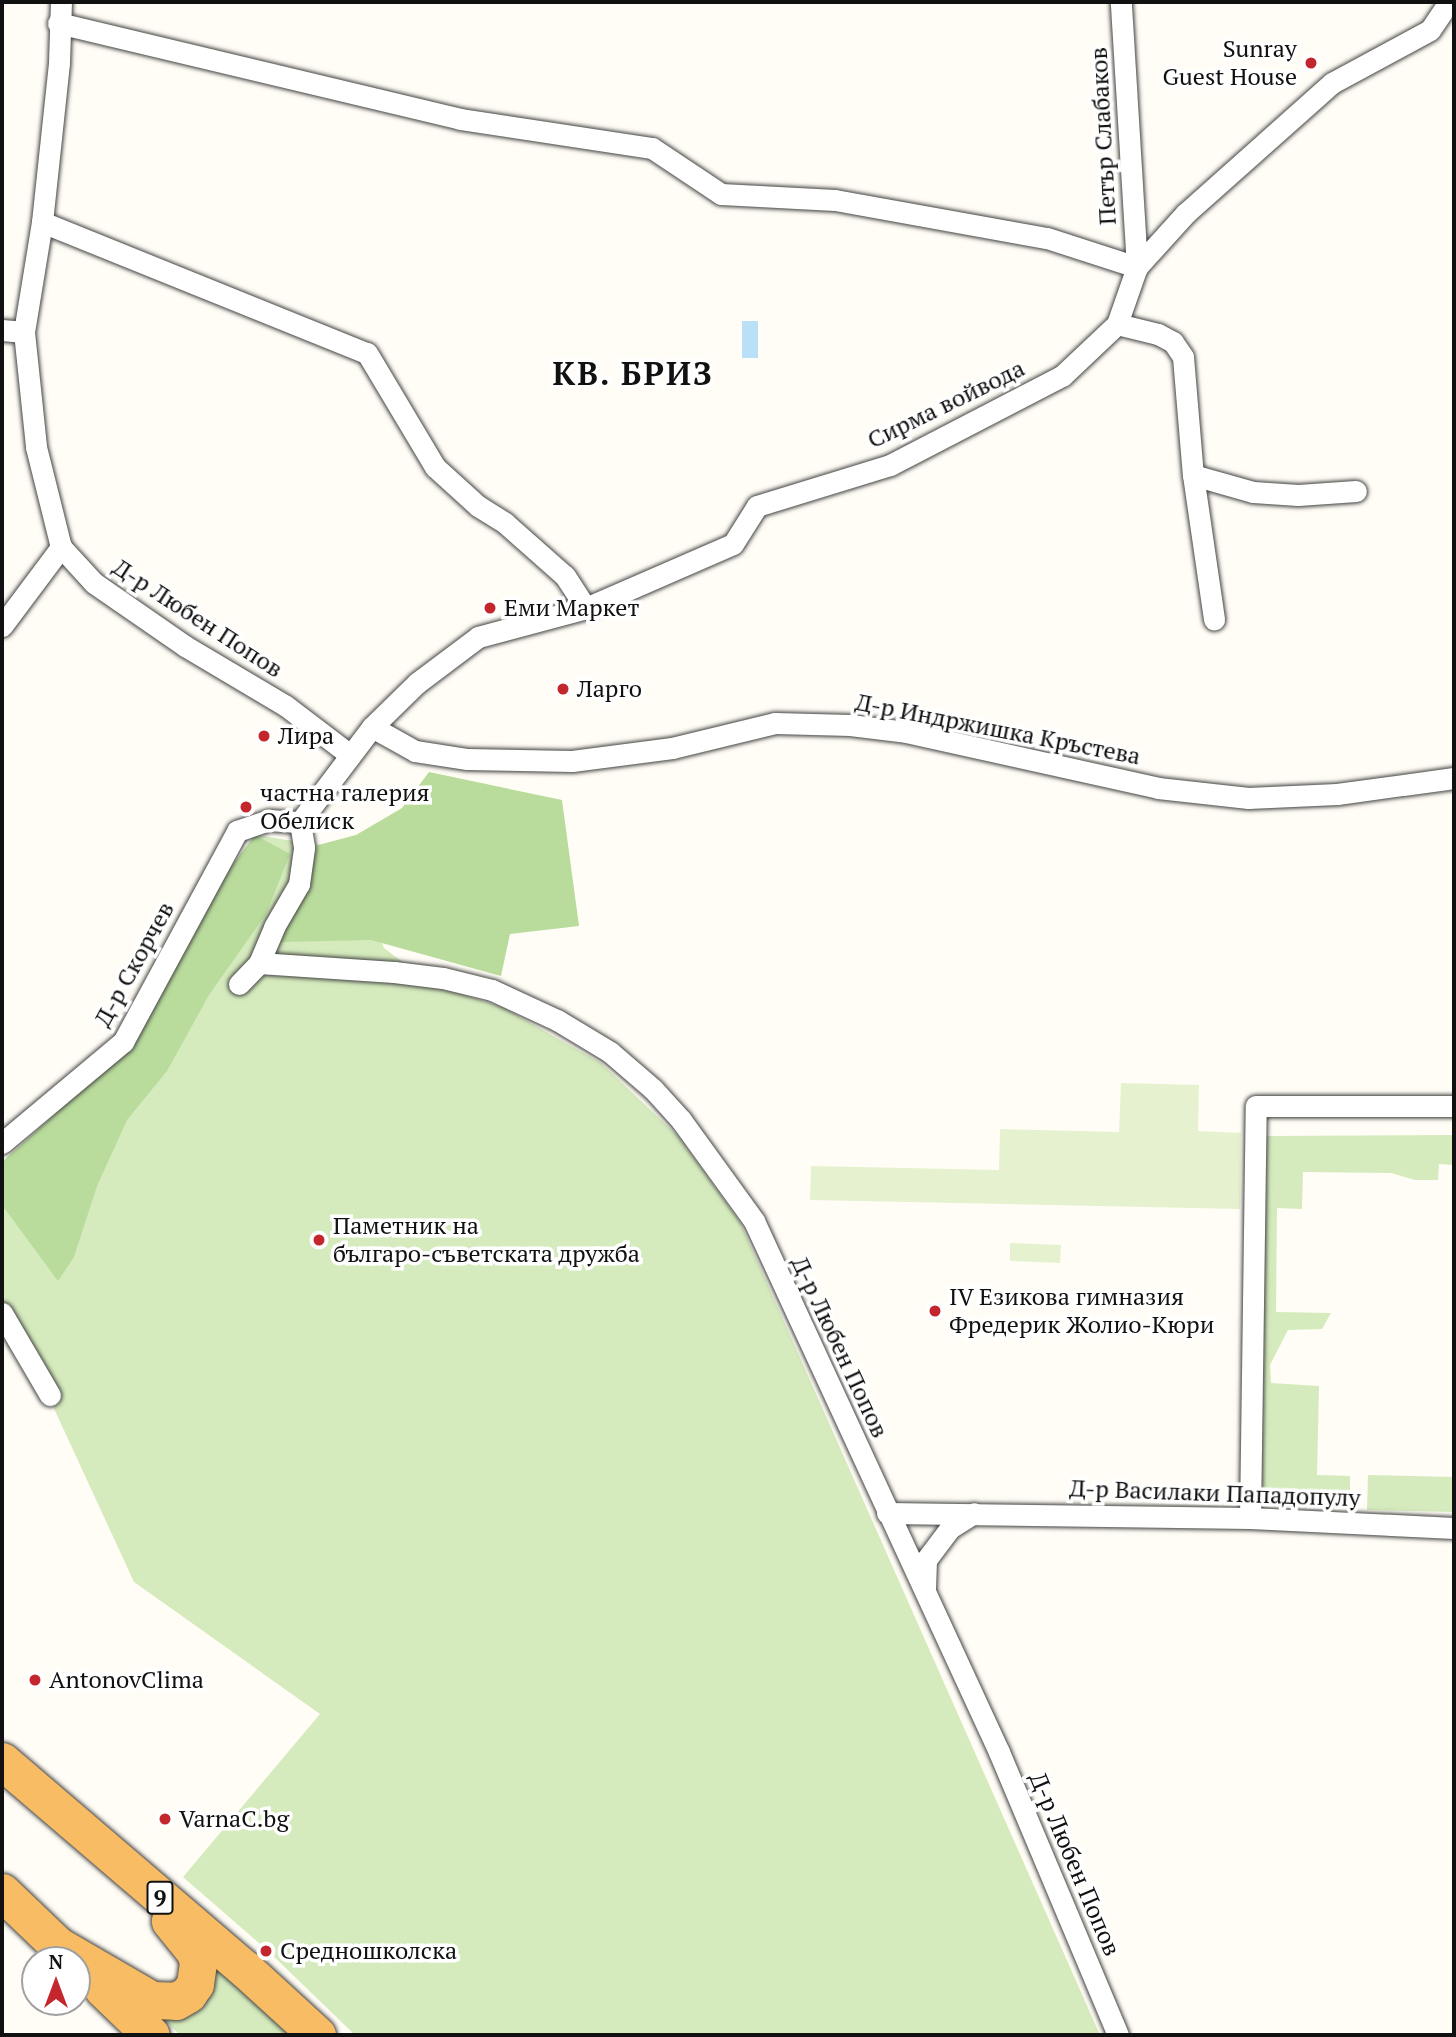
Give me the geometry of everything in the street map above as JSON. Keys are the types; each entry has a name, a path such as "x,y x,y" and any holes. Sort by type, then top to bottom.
{"highway":[{"name":"9","path":"2,1761 126,1870 245,1969 317,2035"},
{"path":"91,1968 152,2000 176,2001 188,1994 198,1973 195,1952 126,1870"},
{"path":"2,1892 59,1946"},
{"path":"91,1977 151,2035"}],"street":[{"name":"Петър Слабаков","path":"1122,2 1137,267"},
{"name":"Сирма войвода","path":"300,822 372,727 417,683 478,637 586,608 733,544 757,506 890,465 1062,376 1117,324 1137,267 1186,213 1332,83 1430,30 1449,2"},
{"path":"60,12 460,119 652,148 720,194 835,200 1047,238 1137,267"},
{"name":"Д-р Любен Попов","path":"60,12 59,63 42,222 24,332 36,447 61,548 94,583 186,646 286,706 350,755"},
{"path":"42,222 367,353 435,467 478,506 505,523 565,576 586,608"},
{"path":"1117,324 1165,338 1173,342 1183,357 1193,475 1214,619"},
{"path":"2,330 24,332"},
{"path":"1193,475 1253,492 1298,495 1356,491"},
{"path":"2,626 61,548"},
{"name":"Д-р Индржишка Кръстева","path":"372,727 415,751 467,759 572,761 672,748 775,723 849,724 906,732 1157,788 1248,798 1337,794 1454,778"},
{"name":"Д-р Скорчев","path":"2,1143 123,1042 237,831 269,820 300,822"},
{"path":"239,984 259,964 274,927 299,884 304,847 300,822"},
{"name":"Д-р Любен Попов","path":"259,964 419,975 492,990 557,1020 629,1068 681,1120 754,1221 1029,1821 1118,2035"},
{"path":"1250,1518 1256,1106 1454,1106"},
{"path":"2,1313 50,1395"},
{"name":"Д-р Василаки Пападопулу","path":"887,1513 1250,1518 1454,1528"},
{"path":"924,1595 926,1560 950,1528 974,1513"}],"green space":[{"path":"429,772 562,800 579,926 510,934 501,976 371,940 281,942 318,845 356,835 402,808"},
{"path":"255,835 345,849 384,948 433,985 502,1007 601,1063 678,1136 740,1222 1100,2035 355,2035 267,1950 183,1877 320,1714 134,1582 39,1376 2,1313 2,1162 129,1048 231,867"},
{"path":"255,835 290,854 266,914 209,995 167,1071 127,1120 97,1186 74,1257 58,1281 2,1205 2,1162 129,1048 231,867"},
{"path":"1121,1083 1199,1085 1198,1131 1241,1133 1240,1209 810,1200 811,1166 999,1170 1000,1129 1119,1132"},
{"path":"1454,1135 1454,1165 1439,1164 1438,1180 1415,1180 1391,1173 1303,1172 1302,1209 1277,1208 1276,1312 1331,1313 1322,1329 1288,1330 1270,1365 1271,1383 1319,1386 1317,1475 1350,1476 1350,1508 1261,1507 1265,1136"},
{"path":"1010,1243 1061,1245 1060,1263 1010,1261"},
{"path":"1368,1475 1454,1477 1454,1512 1367,1510"},
{"path":"210,1953 302,2035 180,2035 157,2014"}],"water":[{"path":"742,321 758,321 758,358 742,358"}],"place":[{"name":"Sunray Guest House","path":"1311,63"},
{"name":"Еми Маркет","path":"490,608"},
{"name":"Ларго","path":"563,689"},
{"name":"Лира","path":"264,736"},
{"name":"частна галерия Обелиск","path":"246,807"},
{"name":"Паметник на българо-съветската дружба","path":"319,1240"},
{"name":"IV Езикова гимназия Фредерик Жолио-Кюри","path":"935,1311"},
{"name":"AntonovClima","path":"35,1680"},
{"name":"VarnaC.bg","path":"165,1819"},
{"name":"Средношколска","path":"266,1951"}],"district":[{"name":"КВ. БРИЗ","path":"633,373"}]}
